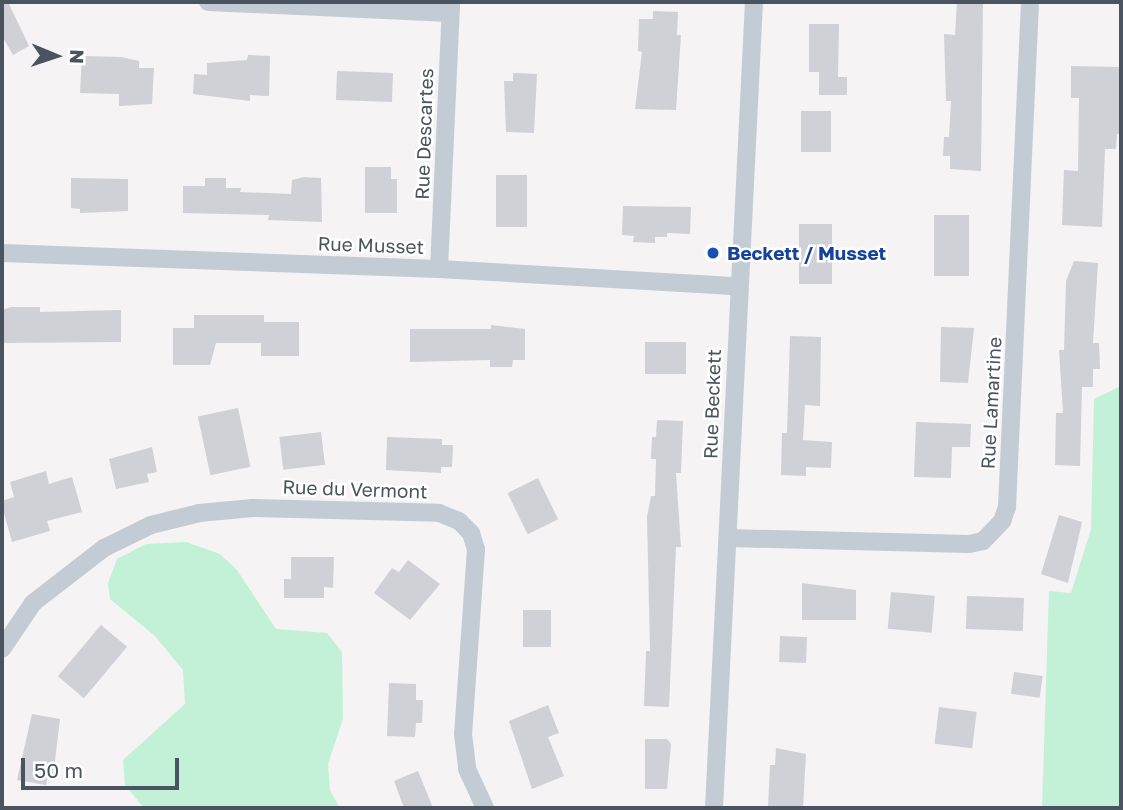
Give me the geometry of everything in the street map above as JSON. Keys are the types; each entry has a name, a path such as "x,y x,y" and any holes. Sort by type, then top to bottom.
{"street":[{"path":"208,2 450,8"},
{"name":"Rue Beckett","path":"714,808 754,2"},
{"name":"Rue Lamartine","path":"727,538 969,544 983,541 1002,521 1007,507 1030,2"},
{"name":"Rue Descartes","path":"439,268 450,8"},
{"name":"Rue Musset","path":"2,253 439,268 738,286"},
{"name":"Rue du Vermont","path":"2,649 33,603 104,548 151,525 199,513 254,508 439,513 459,521 471,533 476,549 463,734 467,769 485,808"}],"green space":[{"path":"1121,386 1121,808 1042,808 1049,591 1071,593 1091,529 1094,399"},
{"path":"186,542 220,554 237,570 276,629 327,633 342,652 343,719 328,764 330,790 340,808 144,808 125,785 123,760 185,704 183,670 155,636 110,599 108,583 117,559 146,544"}],"building":[{"path":"2,2 8,2 29,46 13,55 2,36"},
{"path":"957,2 983,2 981,171 950,169 950,156 943,156 944,137 949,137 951,101 946,101 944,34 955,35"},
{"path":"653,11 678,12 677,35 681,35 676,110 635,109 642,52 638,51 639,19 653,19"},
{"path":"809,24 839,24 838,77 847,77 847,95 819,95 819,72 809,72"},
{"path":"248,55 270,56 269,96 250,95 250,101 193,94 194,74 207,75 207,63 247,60"},
{"path":"82,56 121,57 139,61 139,68 154,68 152,104 119,106 119,94 80,93"},
{"path":"1071,66 1121,67 1121,134 1117,134 1116,149 1105,149 1102,227 1062,225 1064,170 1078,171 1079,98 1071,98"},
{"path":"337,71 393,73 392,102 336,100"},
{"path":"513,73 537,74 534,133 506,132 504,81 513,81"},
{"path":"801,111 831,111 831,152 801,152"},
{"path":"365,167 391,167 391,179 397,179 397,213 365,213"},
{"path":"496,175 527,175 527,227 496,227"},
{"path":"304,177 321,178 322,222 268,220 269,215 183,213 183,186 205,186 205,178 226,178 226,188 241,188 240,192 291,194 292,180"},
{"path":"71,178 128,179 128,211 80,213 80,209 71,208"},
{"path":"623,206 691,207 690,234 667,233 667,237 655,237 655,243 633,242 634,236 622,235"},
{"path":"934,215 969,215 969,276 934,276"},
{"path":"799,224 832,224 832,284 799,284"},
{"path":"1074,261 1098,263 1093,343 1099,343 1100,369 1093,369 1093,387 1082,387 1080,466 1055,465 1056,413 1063,413 1059,350 1064,350 1066,281"},
{"path":"11,307 40,307 40,312 121,310 121,342 2,343 2,310"},
{"path":"194,315 264,315 264,322 299,322 299,356 261,356 261,343 216,343 210,365 173,365 173,328 194,328"},
{"path":"491,325 525,329 525,360 513,360 512,367 490,367 490,360 410,362 410,329 491,329"},
{"path":"941,327 974,328 968,383 940,382"},
{"path":"790,336 821,337 820,406 805,405 803,440 832,442 831,468 806,467 806,476 781,475 782,433 787,433"},
{"path":"645,342 686,342 686,374 645,374"},
{"path":"238,408 250,467 210,475 198,417"},
{"path":"657,420 683,421 681,473 676,473 681,547 676,547 669,707 644,706 646,651 650,651 647,517 651,496 655,496 656,459 651,459 652,437 656,437"},
{"path":"916,422 971,424 970,447 952,447 951,478 914,477"},
{"path":"321,432 325,465 283,470 279,437"},
{"path":"387,437 442,439 442,445 453,445 452,467 441,467 441,473 386,470"},
{"path":"152,447 157,472 147,474 149,482 116,489 109,459"},
{"path":"46,471 49,484 72,477 82,512 47,521 50,531 12,542 2,506 2,501 14,497 10,482"},
{"path":"538,478 558,519 528,534 507,493"},
{"path":"1059,515 1082,522 1068,583 1041,574"},
{"path":"291,557 334,557 333,588 324,587 324,598 284,598 284,579 291,579"},
{"path":"408,560 440,584 410,620 374,593 392,568 399,572"},
{"path":"802,583 856,590 856,620 802,620"},
{"path":"891,592 935,596 932,633 888,629"},
{"path":"967,596 1024,598 1023,631 966,629"},
{"path":"523,610 551,610 551,647 523,647"},
{"path":"101,625 127,647 84,698 58,676"},
{"path":"780,636 807,637 806,663 779,662"},
{"path":"1014,672 1043,676 1040,698 1011,694"},
{"path":"389,683 416,684 416,700 423,700 422,723 416,723 415,737 387,736"},
{"path":"548,705 559,733 548,737 564,776 532,789 509,721"},
{"path":"939,707 977,712 972,748 934,744"},
{"path":"32,714 60,719 53,777 48,776 46,785 17,780"},
{"path":"645,739 667,739 671,744 667,789 645,789"},
{"path":"776,748 806,754 803,808 768,808 770,765 775,765"},
{"path":"418,771 433,808 404,808 394,781"}],"place":[{"name":"Beckett / Musset","path":"713,253"}]}
